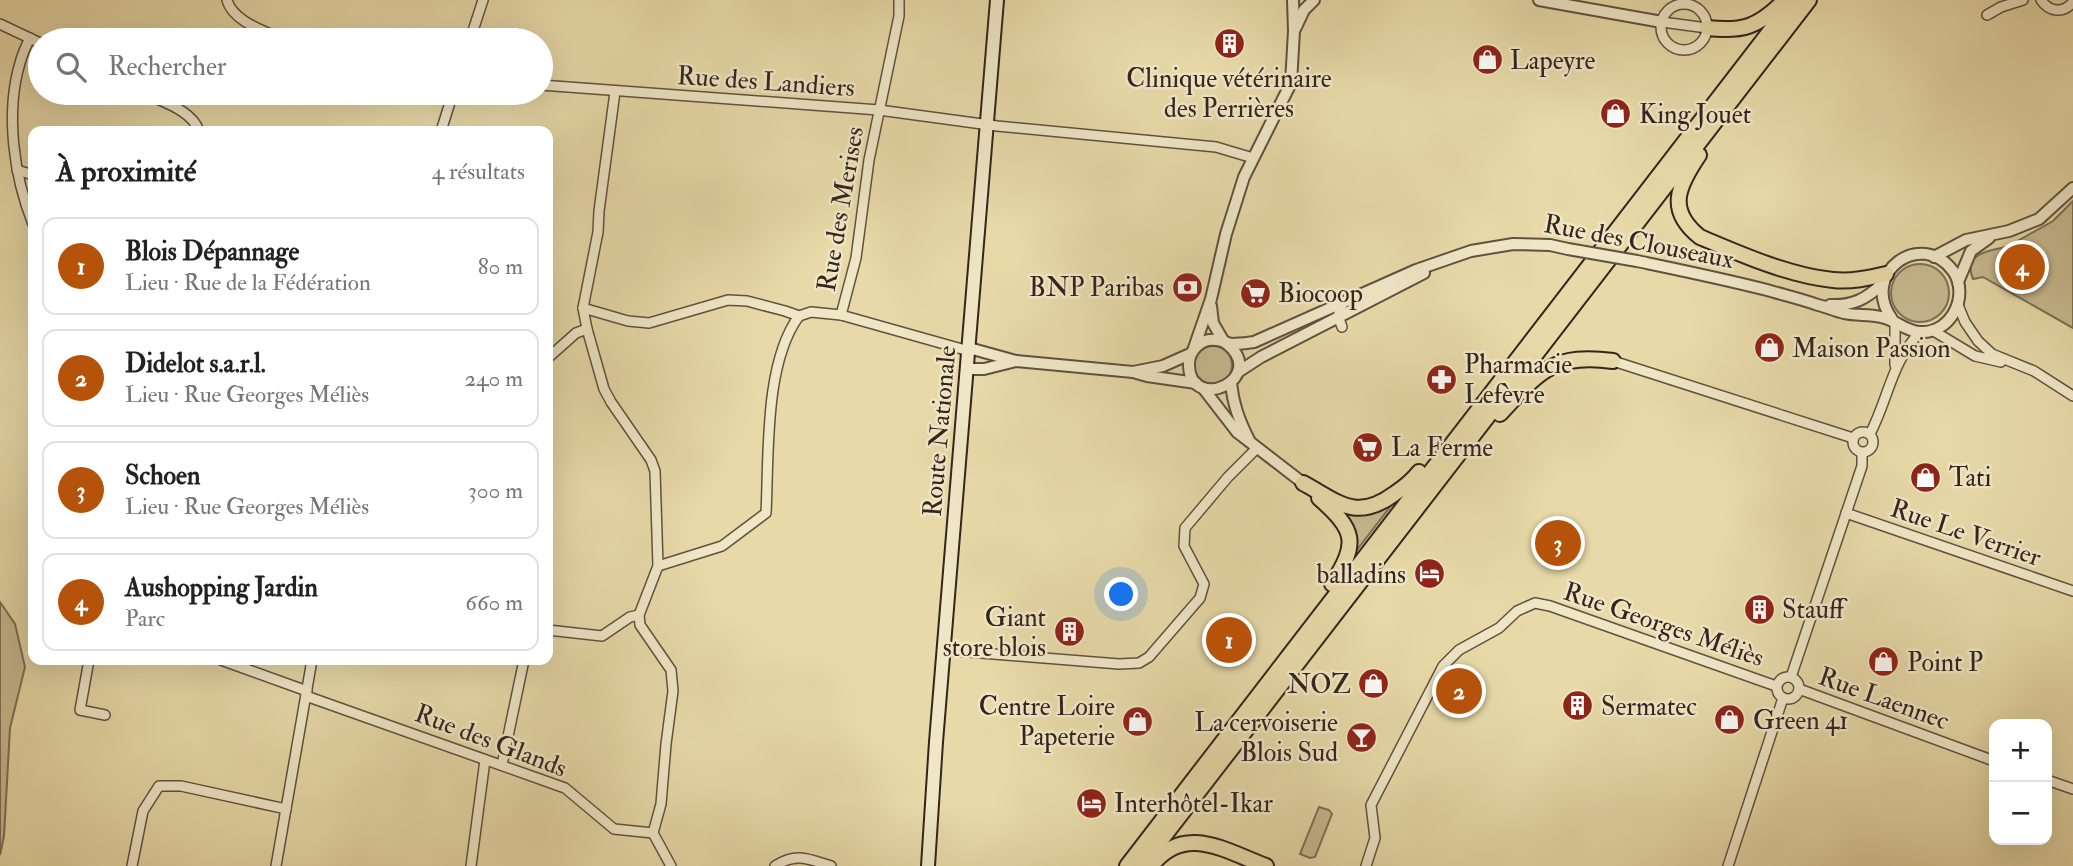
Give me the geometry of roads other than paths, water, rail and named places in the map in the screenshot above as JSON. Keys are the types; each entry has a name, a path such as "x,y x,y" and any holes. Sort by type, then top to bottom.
{"highway":[{"path":"1707,28 1729,30 1751,27 1766,18 1785,0"},
{"path":"1127,866 1794,0"},
{"path":"1141,866 1808,0"},
{"path":"1704,134 1700,153 1681,187 1678,204 1691,230 1700,237 1805,276 1835,281 1884,279"},
{"path":"1443,472 1531,381 1549,366 1572,359 1613,361"},
{"path":"1303,483 1357,509 1382,503 1413,479 1502,379"},
{"path":"1303,483 1344,523 1350,541 1346,562 1314,621"},
{"path":"1151,866 1159,855 1172,846 1188,842 1205,843 1266,866"}],"main road":[{"name":"Route Nationale","path":"928,866 997,0"}],"street":[{"path":"227,0 229,8 259,28"},
{"path":"474,28 483,0"},
{"name":"Rue des Merises","path":"841,315 856,258 869,160 899,16 899,0"},
{"path":"1293,0 1291,83 1253,158 1233,208 1211,299 1188,364 1190,374 1237,432 1303,483"},
{"path":"1294,31 1304,10 1314,0"},
{"path":"1539,0 1707,28"},
{"path":"1987,15 2023,0"},
{"path":"2041,0 2055,11 2072,8"},
{"path":"1680,2 1693,3 1704,16 1707,28 1702,41 1690,49 1675,48 1665,40 1661,28 1668,11 1680,2"},
{"path":"0,24 28,37"},
{"path":"28,43 19,64 13,138 17,170 28,212"},
{"name":"Rue des Landiers","path":"553,86 879,110 1216,147 1253,158"},
{"path":"615,92 598,232 583,308 604,389 651,460 655,471 658,566 639,615 640,625 671,670 673,691 661,804 653,833 671,866"},
{"path":"169,105 184,112 197,126"},
{"path":"443,126 449,105"},
{"path":"17,170 28,173"},
{"path":"1934,257 1966,240 2020,228 2039,219 2073,188"},
{"path":"1958,282 1971,251 1984,240 1998,234"},
{"name":"Rue des Clouseaux","path":"1238,372 1261,357 1387,294 1451,258 1481,249 1513,244 1549,245 1637,261 1733,282 1841,313 1878,316 1893,321"},
{"path":"1870,434 1884,403 1895,367 1908,344 1926,331 1944,324 1958,305 1958,282 1945,263 1922,254 1910,255 1901,259 1884,279 1884,305 1893,321 1903,328 1926,331 1975,356 2034,371 2073,396"},
{"name":"Rue des Clouseaux","path":"1817,304 1845,306 1856,303 1864,300 1884,279"},
{"path":"658,566 722,547 766,513 773,390 789,329 799,316 811,312 841,315 1016,361 1133,372 1218,390 1231,383 1238,372 1239,363 1233,348 1225,342 1213,323 1211,299"},
{"path":"583,308 628,321 649,323 728,300 747,301 799,316"},
{"path":"1958,305 1965,322 1978,341 1992,354 2016,365"},
{"name":"Rue des Clouseaux","path":"1225,342 1254,342 1343,315"},
{"path":"1893,321 1895,367"},
{"path":"553,354 576,333 587,329"},
{"path":"1133,372 1163,366 1208,340 1225,342"},
{"path":"968,369 984,369 1016,361"},
{"path":"1613,361 1853,438"},
{"path":"1231,383 1236,414 1253,445"},
{"path":"1853,438 1859,432 1870,434 1873,445 1871,450 1863,453"},
{"path":"1853,438 1854,447 1863,453"},
{"path":"944,650 1119,664 1139,663 1149,657 1200,598 1204,584 1184,546 1185,528 1253,445"},
{"path":"1791,677 1862,466 1863,453"},
{"name":"Rue Le Verrier","path":"1846,513 2073,591"},
{"name":"Rue Georges Méliès","path":"1366,866 1376,838 1371,805 1443,666 1459,650 1499,628 1517,611 1535,603 1776,686"},
{"path":"553,631 602,636 631,617 639,615"},
{"path":"88,665 80,710 105,715"},
{"name":"Rue des Glands","path":"234,665 565,789 614,829 653,833"},
{"path":"276,866 311,665"},
{"path":"502,765 523,665"},
{"path":"1784,677 1791,677 1798,684 1797,695 1783,698 1776,686 1784,677"},
{"name":"Rue Laennec","path":"1799,689 1989,759"},
{"path":"1728,866 1783,698"},
{"path":"471,866 485,760"},
{"path":"2052,782 2073,789"},
{"path":"132,866 143,811 159,786 181,786 286,809"},
{"path":"775,865 792,857 831,866"}],"place":[{"name":"Clinique vétérinaire des Perrières","path":"1229,43"},
{"name":"Lapeyre","path":"1487,60"},
{"name":"King Jouet","path":"1616,114"},
{"name":"Aushopping Jardin","path":"2022,267"},
{"name":"BNP Paribas","path":"1187,287"},
{"name":"Biocoop","path":"1255,293"},
{"name":"Maison Passion","path":"1769,348"},
{"name":"Pharmacie Lefèvre","path":"1441,379"},
{"name":"La Ferme","path":"1368,447"},
{"name":"Tati","path":"1926,477"},
{"name":"Schoen","path":"1558,543"},
{"name":"balladins","path":"1429,574"},
{"name":"Stauff","path":"1759,609"},
{"name":"Giant store blois","path":"1069,632"},
{"name":"Blois Dépannage","path":"1229,640"},
{"name":"Point P","path":"1884,662"},
{"name":"NOZ","path":"1374,684"},
{"name":"Didelot s.a.r.l.","path":"1459,691"},
{"name":"Sermatec","path":"1578,706"},
{"name":"Green 41","path":"1730,720"},
{"name":"Centre Loire Papeterie","path":"1138,721"},
{"name":"La cervoiserie Blois Sud","path":"1361,737"},
{"name":"Interhôtel-Ikar","path":"1091,803"}]}
